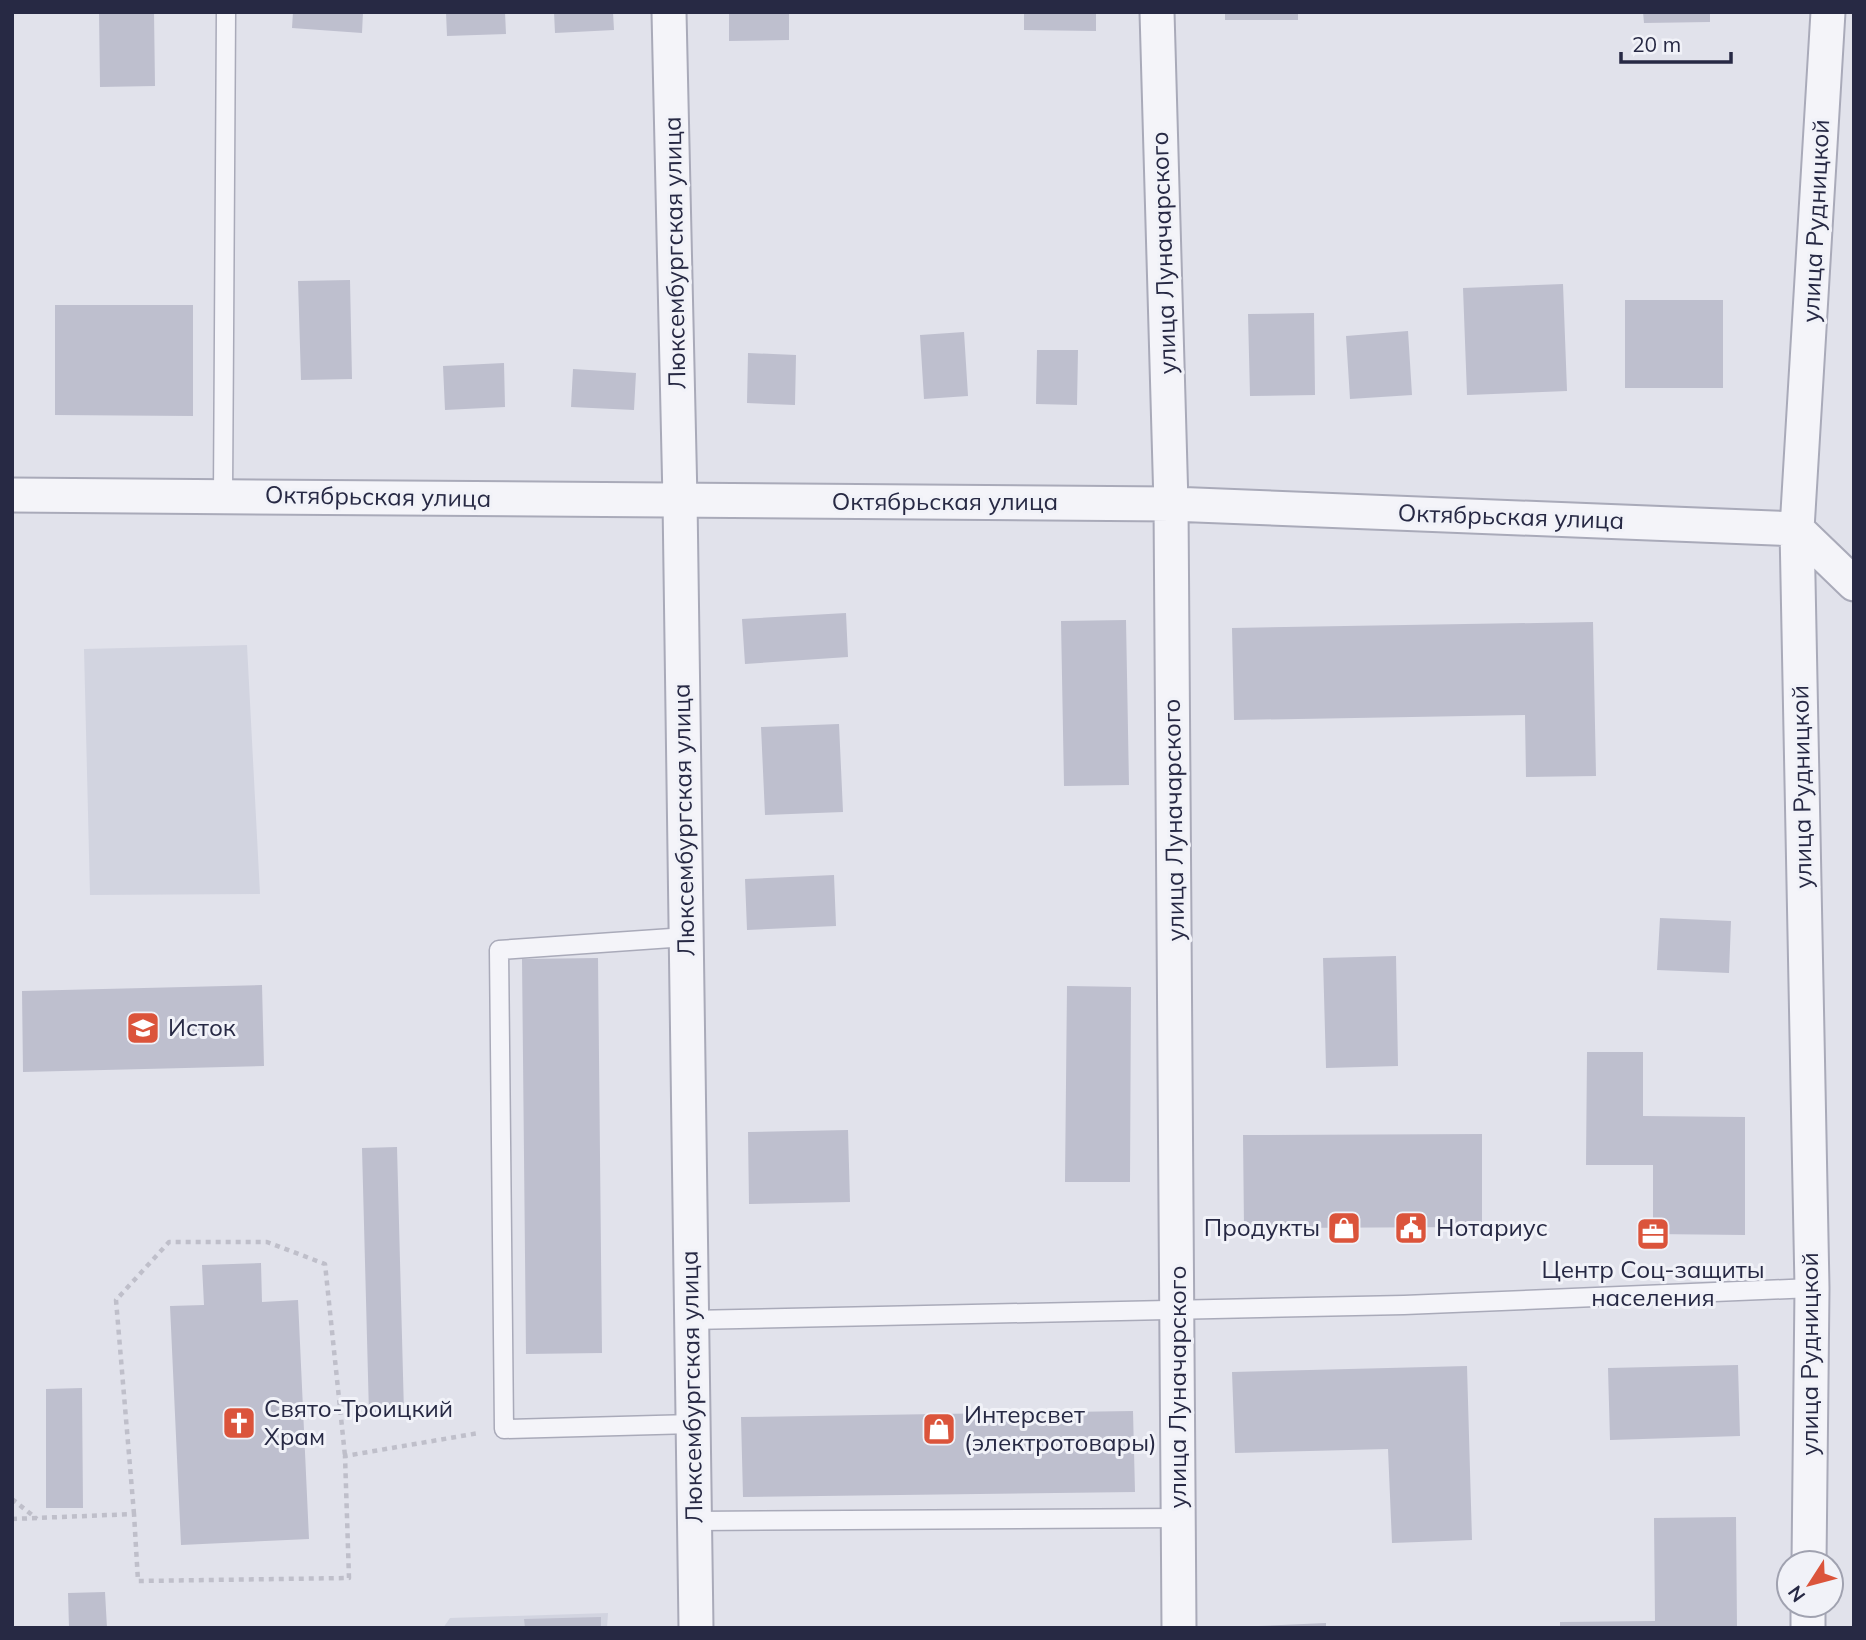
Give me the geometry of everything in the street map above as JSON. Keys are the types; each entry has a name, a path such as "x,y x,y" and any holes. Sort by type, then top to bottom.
{"street":[{"name":"Люксембургская улица","path":"669,12 680,500 696,1628"},
{"name":"улица Луначарского","path":"1157,12 1171,504 1179,1628"},
{"name":"улица Рудницкой","path":"1809,1549 1812,1288 1797,529 1828,12"},
{"name":"Октябрьская улица","path":"12,495 1171,504 1797,529"},
{"path":"1797,529 1854,584"}],"lane":[{"path":"223,496 226,12"},
{"path":"686,937 499,950 505,1429 693,1424"},
{"path":"691,1320 1404,1305 1812,1288"},
{"path":"694,1521 1179,1518"}],"path":[{"path":"169,1242 267,1242 325,1264 345,1456 349,1578 138,1581 134,1514 116,1300 169,1242"},
{"path":"345,1456 505,1429"},
{"path":"12,1499 38,1519"},
{"path":"12,1519 134,1514"}],"shaded area":[{"path":"247,645 260,894 90,895 84,649"},
{"path":"608,1613 607,1628 443,1628 450,1618"}],"building":[{"path":"99,12 154,12 155,86 100,87"},
{"path":"293,12 363,12 362,33 292,28"},
{"path":"446,12 505,12 506,34 447,36"},
{"path":"554,12 613,12 614,30 555,33"},
{"path":"729,12 789,12 789,40 729,41"},
{"path":"1024,12 1096,12 1096,31 1024,30"},
{"path":"1225,12 1298,12 1298,20 1225,20"},
{"path":"1643,12 1710,12 1710,22 1644,23"},
{"path":"350,280 352,379 301,380 298,281"},
{"path":"1563,284 1567,391 1467,395 1463,288"},
{"path":"1625,300 1723,300 1723,388 1625,388"},
{"path":"55,305 193,305 193,416 55,415"},
{"path":"1314,313 1315,395 1250,396 1248,314"},
{"path":"1408,331 1412,395 1350,399 1346,336"},
{"path":"964,332 968,396 924,399 920,335"},
{"path":"1037,350 1078,350 1077,405 1036,404"},
{"path":"748,353 796,355 795,405 747,403"},
{"path":"504,363 505,407 445,410 443,366"},
{"path":"573,369 636,373 634,410 571,407"},
{"path":"846,613 848,657 745,664 742,619"},
{"path":"1126,620 1129,785 1064,786 1061,621"},
{"path":"1593,622 1596,776 1526,777 1525,715 1234,720 1232,628"},
{"path":"839,724 843,812 765,815 761,727"},
{"path":"834,875 836,926 747,930 745,879"},
{"path":"1660,918 1731,921 1729,973 1657,970"},
{"path":"1396,956 1398,1066 1326,1068 1323,958"},
{"path":"598,958 602,1353 526,1354 522,959"},
{"name":"Исток","path":"262,985 264,1066 23,1072 22,991"},
{"path":"1067,986 1131,987 1130,1182 1065,1182"},
{"path":"1587,1052 1643,1052 1643,1116 1745,1117 1745,1235 1653,1234 1653,1165 1586,1165"},
{"path":"848,1130 850,1202 749,1204 748,1132"},
{"path":"1482,1134 1482,1227 1244,1228 1243,1135"},
{"path":"397,1147 404,1413 369,1414 362,1148"},
{"name":"Свято-Троицкий Храм","path":"261,1263 262,1302 298,1300 309,1539 181,1545 170,1306 204,1305 202,1265"},
{"path":"1738,1365 1740,1436 1610,1440 1608,1368"},
{"path":"1467,1366 1472,1540 1392,1543 1388,1449 1235,1453 1232,1372"},
{"path":"82,1388 83,1508 46,1508 46,1389"},
{"path":"1133,1411 1135,1492 743,1497 741,1417"},
{"path":"1736,1517 1737,1628 1560,1628 1560,1622 1655,1621 1654,1518"},
{"path":"105,1592 107,1628 69,1628 68,1593"},
{"path":"601,1617 601,1628 525,1628 524,1619"},
{"path":"1326,1623 1326,1628 1258,1628 1258,1626"}],"place":[{"name":"Исток","path":"143,1028"},
{"name":"Продукты","path":"1344,1228"},
{"name":"Нотариус","path":"1411,1228"},
{"name":"Центр Соц-защиты населения","path":"1653,1234"},
{"name":"Свято-Троицкий Храм","path":"239,1423"},
{"name":"Интерсвет (электротовары)","path":"939,1429"}]}
